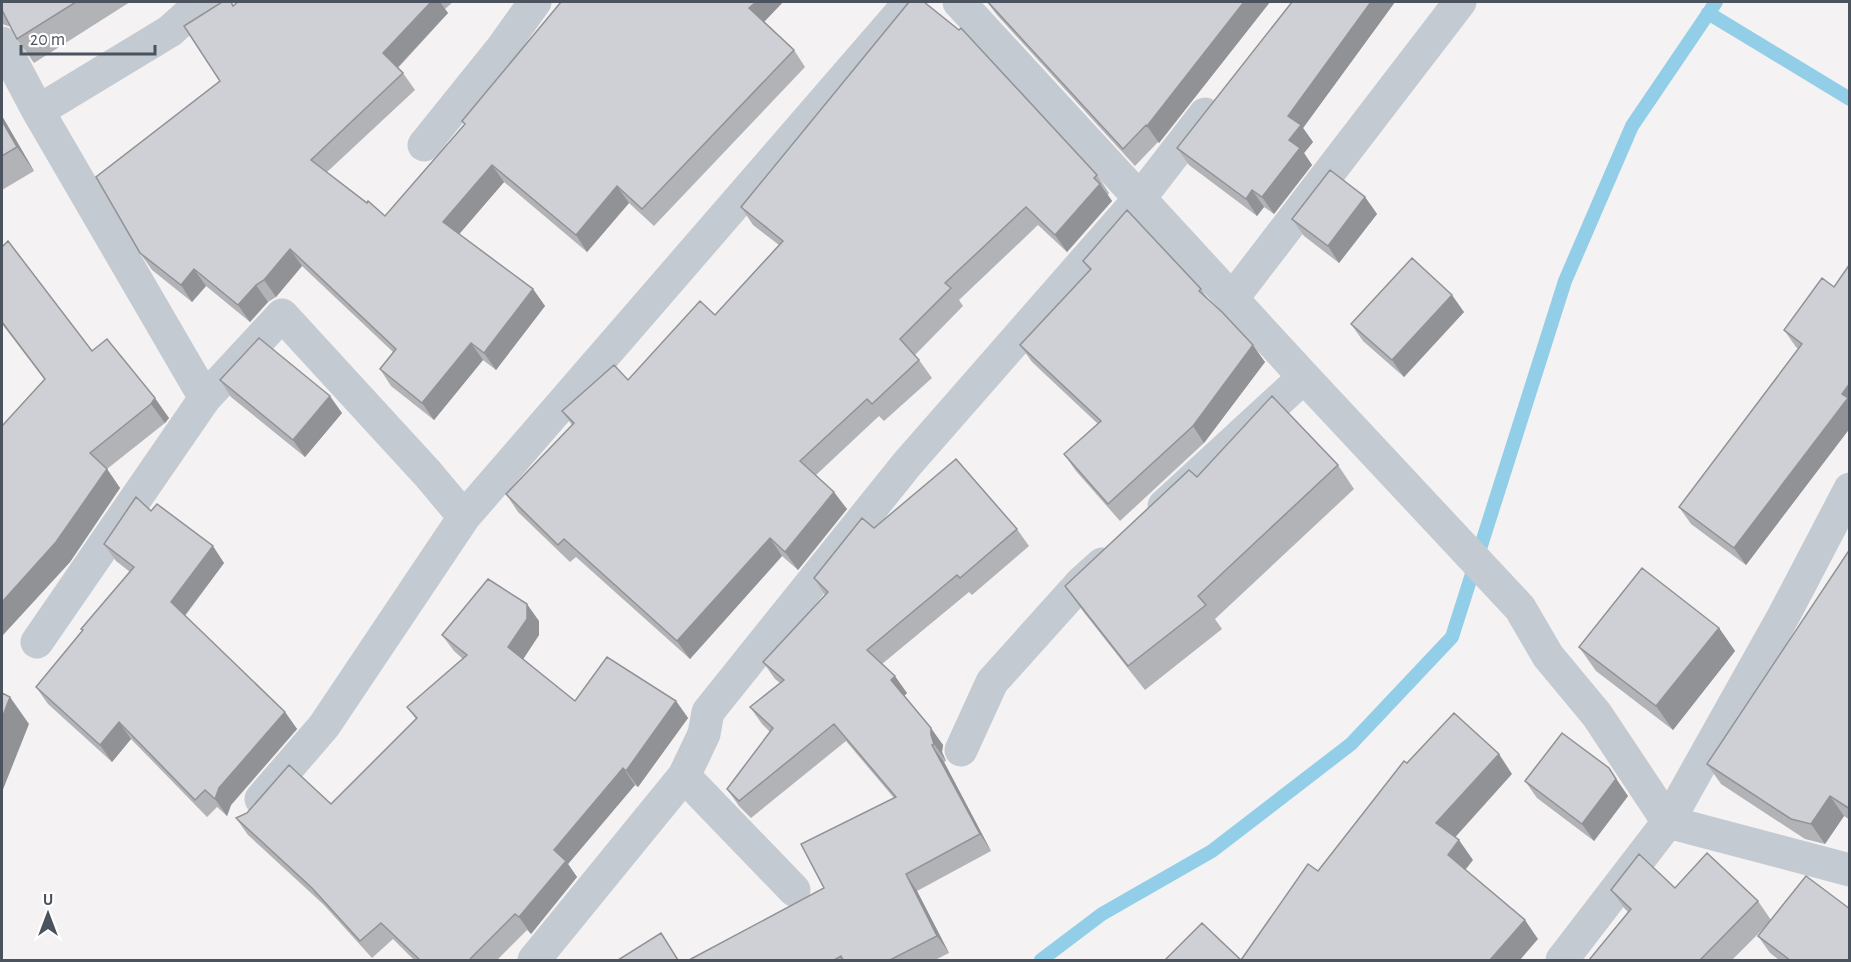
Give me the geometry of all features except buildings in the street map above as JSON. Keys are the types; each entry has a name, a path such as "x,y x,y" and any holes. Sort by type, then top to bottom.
{"street":[{"path":"38,111 170,31 202,2"},
{"path":"424,145 502,48 535,2"},
{"path":"245,817 324,726 464,517 910,2"},
{"path":"1232,299 1460,2"},
{"path":"965,3 1232,299 1520,608 1548,656 1597,714 1668,822 1850,870"},
{"path":"2,44 38,111 205,398"},
{"path":"534,960 684,776 704,734 708,712 907,464 1140,198 1220,95"},
{"path":"38,642 205,398 282,315 428,474 464,517"},
{"path":"961,750 992,682 1081,583 1304,377"},
{"path":"1562,960 1668,822 1784,615 1850,489"},
{"path":"684,776 794,890"}],"waterway":[{"path":"1041,960 1102,914 1212,851 1351,744 1452,637 1565,281 1632,126 1716,2"},
{"path":"1708,13 1850,99"}]}
